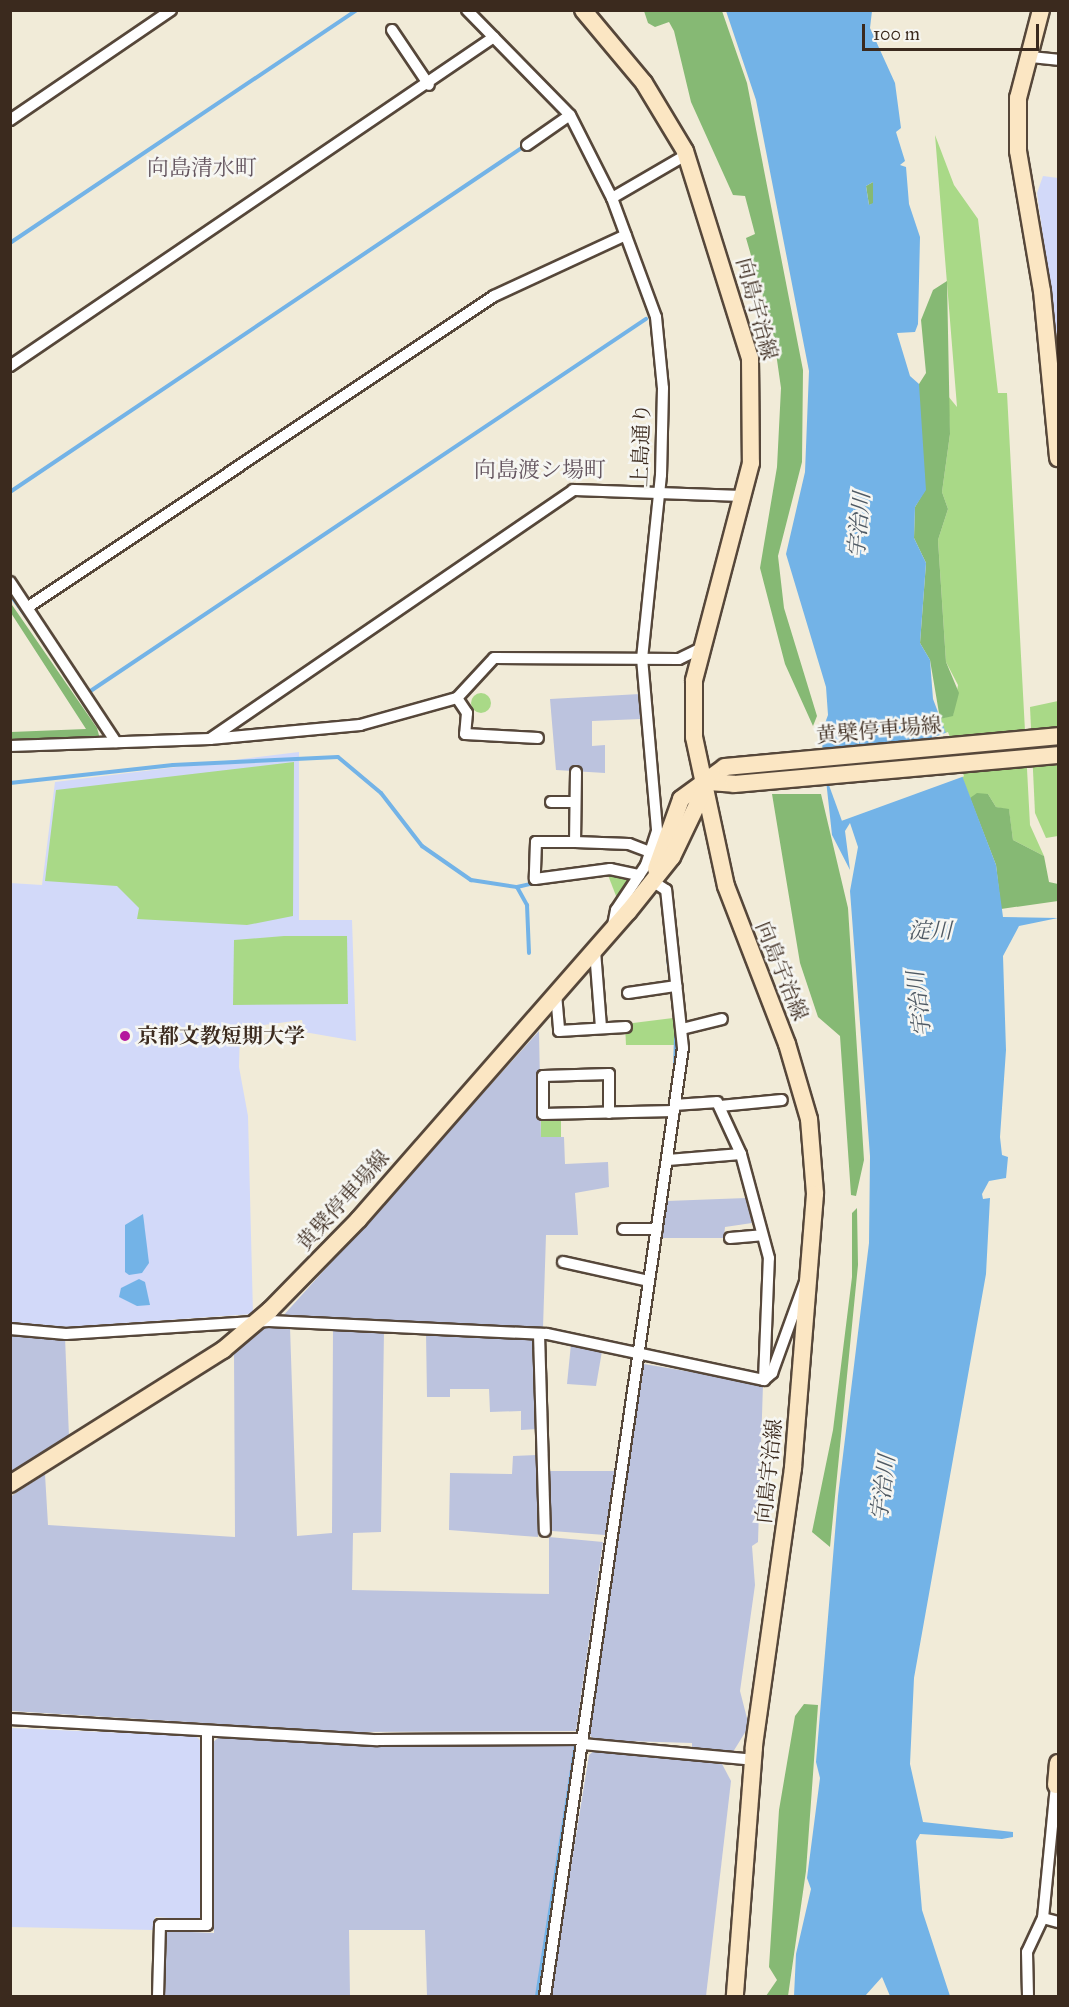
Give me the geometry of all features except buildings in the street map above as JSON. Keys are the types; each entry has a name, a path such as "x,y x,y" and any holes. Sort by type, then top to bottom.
{"main road":[{"name":"向島宇治線","path":"583,10 644,83 686,155 750,358 753,432 744,496 694,681 694,737 708,782 713,829 737,919 787,1044 808,1119 815,1194 793,1468 753,1760 735,1996"},
{"path":"1038,11 1031,57 1018,98 1018,151 1055,375 1059,458"},
{"name":"黄檗停車場線","path":"646,878 681,799 708,782 725,767 1059,736"},
{"name":"黄檗停車場線","path":"708,782 727,784 1059,755"},
{"name":"黄檗停車場線","path":"10,1484 184,1376 256,1322 358,1219 595,951 686,825 708,782"},
{"path":"686,825 713,829"},
{"path":"1056,1785 1059,1763"}],"street":[{"path":"10,120 171,10"},
{"name":"上島通り","path":"467,10 570,115 612,198 656,317 663,388 659,494 642,658 657,831 650,852 646,878"},
{"path":"392,30 429,85"},
{"path":"10,366 429,85 494,37"},
{"path":"1031,57 1059,60"},
{"path":"527,145 570,115"},
{"path":"612,198 686,155"},
{"path":"27,607 494,296 626,235"},
{"path":"210,739 573,490 744,496"},
{"path":"10,582 116,742"},
{"path":"10,746 210,739 360,725 457,698 494,658 679,659 702,648"},
{"path":"457,698 467,713 465,734 538,738"},
{"path":"575,842 576,772"},
{"path":"551,802 575,802"},
{"path":"545,1996 634,1356 649,1281 668,1160 682,1029 672,987 666,890 646,878 610,869 535,879 536,842 629,844 650,852"},
{"path":"595,951 601,1028"},
{"path":"628,993 672,987"},
{"path":"556,994 559,1030 626,1027"},
{"path":"682,1029 722,1018"},
{"path":"609,1113 609,1074 543,1076 543,1114 609,1113 662,1112 782,1100"},
{"path":"720,1106 741,1154 769,1258 764,1380"},
{"path":"668,1160 741,1154"},
{"path":"623,1228 657,1229"},
{"path":"730,1238 762,1235"},
{"path":"562,1262 649,1281"},
{"path":"764,1380 772,1373 797,1293 810,1273"},
{"path":"10,1329 66,1334 256,1322 539,1334 634,1356 764,1380"},
{"path":"539,1334 545,1532"},
{"path":"10,1719 207,1733 377,1740 569,1739 753,1760"},
{"path":"158,1996 160,1925 207,1925 207,1733"},
{"path":"1028,1996 1027,1952 1043,1918 1056,1785"},
{"path":"1043,1918 1059,1922"}],"shaded area":[{"path":"1043,176 1058,178 1058,346 1037,193"},
{"path":"640,694 641,719 592,721 592,746 605,745 605,773 556,770 550,699"},
{"name":"京都文教短期大学","path":"299,752 299,920 352,920 356,1041 304,1032 302,1020 240,1028 239,1067 248,1116 253,1314 69,1327 11,1322 10,883 42,885 55,782"},
{"path":"539,1031 541,1137 564,1137 565,1164 608,1162 609,1187 575,1193 578,1235 546,1235 543,1328 282,1317"},
{"path":"746,1198 752,1223 725,1227 724,1238 662,1238 667,1201"},
{"path":"266,1327 290,1327 297,1536 332,1533 333,1327 384,1330 381,1532 353,1533 352,1590 549,1594 549,1537 603,1542 576,1731 351,1732 11,1711 10,1497 45,1474 48,1525 235,1537 234,1354"},
{"path":"426,1333 530,1337 537,1342 538,1429 521,1430 521,1411 490,1412 489,1389 450,1389 450,1397 427,1397"},
{"path":"11,1335 65,1337 69,1437 11,1472"},
{"path":"571,1344 602,1351 596,1386 567,1384"},
{"path":"644,1364 763,1384 758,1542 752,1546 755,1585 740,1691 749,1726 733,1752 692,1748 692,1743 594,1740 589,1734"},
{"path":"537,1455 538,1537 449,1530 450,1473 512,1474 513,1456"},
{"path":"549,1471 616,1471 605,1535 552,1531"},
{"path":"10,1728 196,1736 204,1744 204,1913 197,1920 155,1917 154,1930 11,1927"},
{"path":"218,1738 579,1742 540,1996 427,1996 425,1930 349,1930 350,1996 165,1996 167,1931 214,1933 212,1743"},
{"path":"595,1750 721,1762 731,1781 706,1996 550,1996 589,1755"}],"green space":[{"path":"644,11 722,11 747,83 803,370 802,462 778,556 784,608 817,716 813,726 785,664 760,568 777,467 781,388 773,332 746,238 755,234 745,196 733,195 691,102 674,31 669,22 655,27 648,23"},
{"path":"935,135 954,185 978,219 998,393 1007,393 1030,825 1044,856 1013,840 1009,810 996,807 988,794 970,798 940,719 953,715 958,685 946,662 938,540 948,509 942,492 950,434 948,396 957,407"},
{"path":"873,182 873,204 869,205 866,186"},
{"path":"947,281 950,434 942,492 948,509 938,540 946,662 959,693 953,716 940,719 930,660 920,643 926,563 914,538 915,507 925,490 919,423 919,384 926,373 921,320 933,290"},
{"path":"10,602 97,728 100,739 11,739 11,732 86,729 11,613"},
{"path":"481,693 488,696 491,703 488,710 481,713 474,710 471,703 474,696"},
{"path":"1058,701 1058,836 1046,838 1035,813 1030,707"},
{"path":"294,762 293,916 247,925 137,919 139,908 117,886 45,881 56,790"},
{"path":"977,793 988,794 996,807 1009,809 1013,840 1044,856 1049,882 1058,884 1058,901 1001,909 996,865 970,798"},
{"path":"772,794 821,794 848,908 864,1160 856,1196 851,1195 840,1036 818,1017 800,963"},
{"path":"606,870 635,876 618,901"},
{"path":"284,936 347,936 348,1004 233,1005 234,940"},
{"path":"673,1018 675,1045 626,1045 625,1024"},
{"path":"541,1118 561,1118 561,1137 541,1137"},
{"path":"857,1208 858,1265 830,1547 812,1532 833,1430 852,1277 852,1213"},
{"path":"804,1704 818,1705 806,1871 788,1996 766,1996 777,1980 769,1967 779,1810 795,1716"}],"water":[{"name":"淀川","path":"726,11 872,11 870,28 895,83 901,128 896,132 905,161 900,165 906,167 909,204 920,237 918,324 915,332 897,333 910,376 919,384 926,490 915,507 914,538 926,563 920,643 930,660 933,699 996,865 1003,917 1058,918 1019,926 1003,956 1006,1050 1000,1137 1002,1155 1008,1157 1006,1178 989,1181 982,1194 983,1199 990,1198 986,1274 914,1678 910,1764 923,1822 1013,1832 1013,1837 1002,1839 920,1834 916,1841 922,1910 950,1996 890,1996 882,1977 865,1996 794,1996 796,1954 811,1889 807,1878 820,1778 816,1762 838,1496 869,1243 870,1156 850,891 858,847 850,823 845,831 850,870 832,835 821,734 828,715 826,687 786,554 805,472 809,371 756,100","holes":["873,182 873,203 869,205 866,186"]},
{"path":"143,1214 149,1263 142,1273 129,1275 125,1272 125,1225"},
{"path":"139,1279 145,1282 150,1305 137,1306 119,1297 121,1288"}],"pier":[{"path":"948,732 964,776 842,821 826,776"}],"waterway":[{"path":"10,243 357,10"},
{"path":"10,492 523,147"},
{"path":"86,694 646,319"},
{"path":"10,594 36,630"},
{"path":"10,783 173,765 338,757 381,793 422,846 471,880 517,887 527,905 529,953"},
{"path":"517,887 530,884"},
{"path":"668,958 671,983"},
{"path":"675,1067 676,1030"},
{"path":"537,1996 576,1745"}],"place":[{"name":"京都文教短期大学","path":"125,1036"}],"district":[{"name":"向島清水町","path":"202,168"},
{"name":"向島渡シ場町","path":"540,470"}],"water label":[{"name":"宇治川","path":"859,525"},
{"name":"宇治川","path":"919,1004"},
{"name":"宇治川","path":"883,1488"}]}
